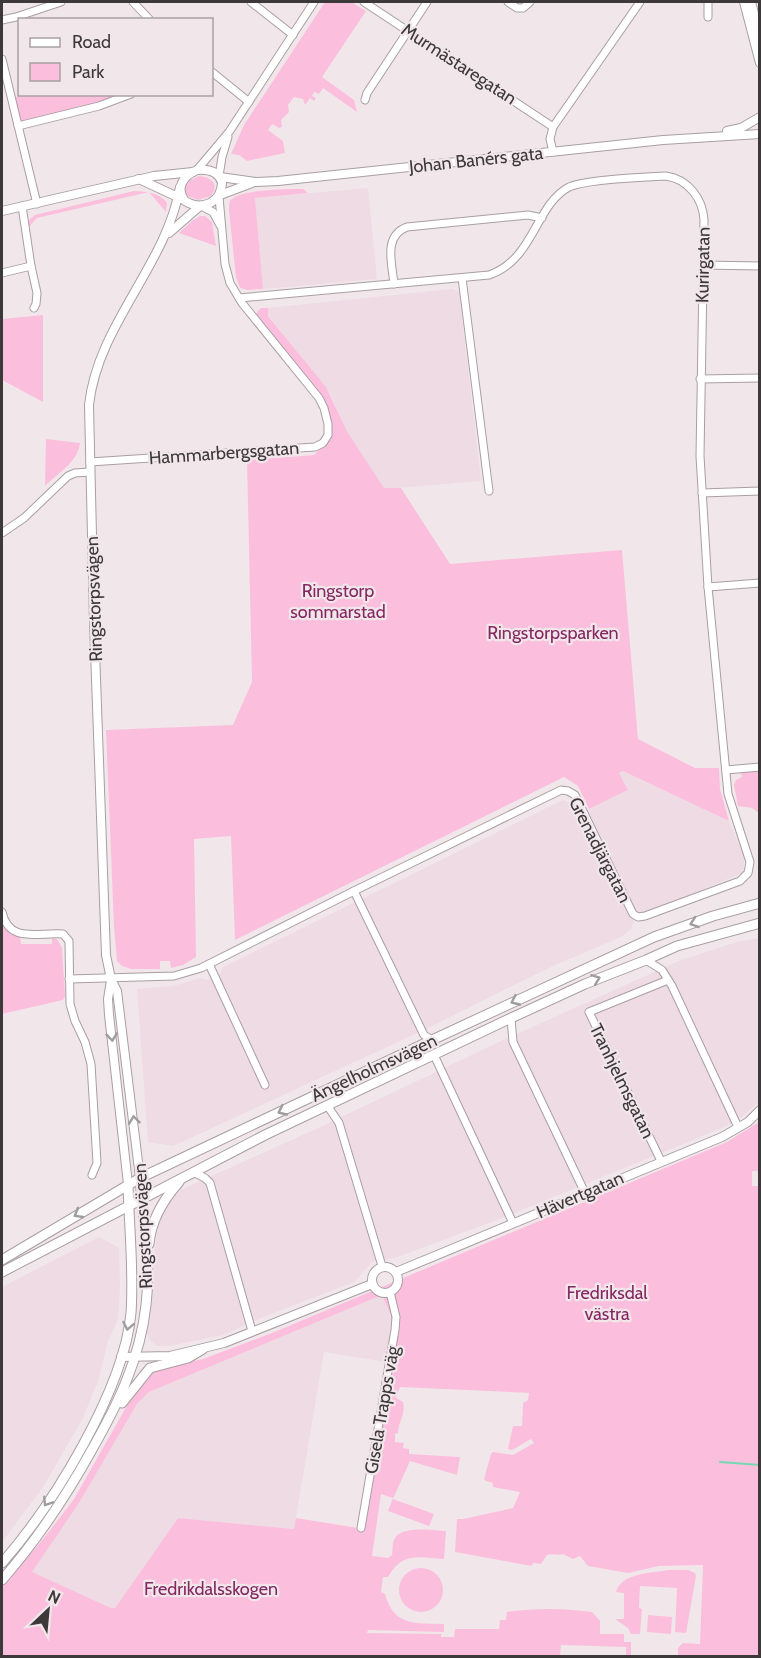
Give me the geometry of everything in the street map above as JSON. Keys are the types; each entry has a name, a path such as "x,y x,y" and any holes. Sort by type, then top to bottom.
{"main road":[{"name":"Ängelholmsvägen","path":"2,1260 140,1178 432,1040 654,937 713,916 759,903"},
{"name":"Ängelholmsvägen","path":"2,1272 327,1105 511,1017 677,946 759,923"},
{"path":"147,1268 149,1238 154,1221 163,1203 188,1175"},
{"name":"Ringstorpsvägen","path":"2,1580 47,1523 99,1437 124,1389 136,1357 145,1311 147,1268 140,1178"},
{"name":"Ringstorpsvägen","path":"2,1563 30,1527 70,1466 101,1407 121,1357 131,1312 129,1184"},
{"path":"99,1437 150,1368 188,1358 203,1349"}],"street":[{"path":"2,20 62,2"},
{"path":"133,2 148,18"},
{"path":"251,2 293,35"},
{"path":"181,198 180,187 185,176 195,171 229,132 314,2"},
{"name":"Murmästaregatan","path":"364,2 553,127"},
{"path":"365,100 367,93 427,2"},
{"path":"508,2 517,8 523,8 530,2"},
{"path":"553,152 550,139 553,127 640,2"},
{"path":"708,2 708,17"},
{"path":"744,2 759,63"},
{"path":"752,2 759,36"},
{"path":"2,59 37,204"},
{"path":"213,73 249,102"},
{"path":"11,95 18,93"},
{"path":"18,126 99,106 126,96"},
{"name":"Johan Banérs gata","path":"696,137 741,128 759,117"},
{"path":"200,206 211,203 219,196 222,185 220,176 222,157 229,132"},
{"name":"Johan Banérs gata","path":"219,196 256,182 696,137 759,134"},
{"path":"2,211 138,179 195,171 210,171 220,176"},
{"name":"Johan Banérs gata","path":"220,176 256,182"},
{"name":"Kurirgatan","path":"239,298 489,275 509,265 557,197 576,185 620,179 673,177 690,188 703,207 700,456 708,587 726,770"},
{"path":"138,179 188,203 213,212 221,227"},
{"path":"166,191 175,209"},
{"name":"Hammarbergsgatan","path":"90,462 315,447 325,441 328,435 328,424 320,398 239,298 227,276 219,196"},
{"name":"Ringstorpsvägen","path":"140,1178 117,992 108,965 106,939 89,405 94,374 129,301 166,236 181,198"},
{"path":"22,206 37,293 36,304 33,308"},
{"name":"Ringstorpsvägen","path":"166,236 200,206"},
{"path":"394,284 391,244 394,235 401,230 408,227 528,215 542,218"},
{"path":"703,265 759,266"},
{"path":"2,273 31,266"},
{"path":"462,278 489,491"},
{"path":"700,379 759,378"},
{"path":"2,533 24,518 68,476 90,472"},
{"path":"702,493 759,492"},
{"path":"708,587 755,583 759,588"},
{"path":"726,770 759,767"},
{"name":"Grenadjärgatan","path":"69,979 174,976 209,964 558,791 565,790 572,792 579,802 633,914 638,917 645,916 740,881 748,873 750,862 728,794 726,770"},
{"path":"354,891 423,1032 428,1039 432,1040"},
{"path":"2,912 8,927 17,933 57,934 69,940 70,1004 91,1064 97,1163 92,1175"},
{"path":"646,960 662,970 668,980 738,1127"},
{"path":"209,964 265,1085"},
{"name":"Ringstorpsvägen","path":"111,979 108,999 129,1184"},
{"name":"Tranhjelmsgatan","path":"661,1161 590,1012 668,980"},
{"path":"511,1017 513,1042 585,1193"},
{"path":"434,1055 513,1223"},
{"path":"327,1105 339,1123 382,1266"},
{"name":"Hävertgatan","path":"396,1272 722,1137 748,1122 759,1110"},
{"path":"188,1175 206,1178 210,1183 252,1331"},
{"path":"382,1266 387,1266 396,1272 398,1284 390,1292 379,1292 372,1284 373,1273 382,1266"},
{"path":"121,1357 170,1356 224,1343 372,1284"},
{"name":"Gisela Trapps väg","path":"361,1528 395,1330 396,1317 390,1292"}],"shaded area":[{"path":"368,188 377,279 263,289 255,198"},
{"path":"452,289 459,292 481,481 384,489 348,433 330,393 268,315 268,308"},
{"path":"623,771 729,821 744,856 742,873 645,914 637,914 631,929 621,937 553,966 424,1030 173,1146 148,1142 137,989 173,986 200,978 207,980 220,974 223,967 563,800 570,803 577,815 628,790 619,773"},
{"path":"759,938 759,1102 738,1120 505,1217 395,1258 372,1262 354,1282 223,1335 169,1346 157,1346 150,1340 146,1331 150,1313 150,1285 158,1225 174,1193 681,960 737,942"},
{"path":"99,1237 119,1248 118,1320 108,1341 99,1378 82,1420 43,1487 2,1542 2,1287"},
{"path":"382,1295 392,1321 386,1362 324,1352 294,1529 178,1518 115,1608 31,1572 79,1503 137,1404 149,1392"}],"green space":[{"path":"325,2 351,2 366,11 322,77 354,100 357,112 323,88 319,94 314,92 312,96 316,98 314,101 310,98 305,105 303,99 294,97 288,105 289,112 281,120 282,127 279,128 272,124 268,130 283,141 285,153 247,161 239,155 231,154 244,125"},
{"path":"120,96 25,122 19,121 14,102 16,97"},
{"path":"199,176 213,182 215,188 211,196 198,200 187,196 185,189 187,182"},
{"path":"303,189 308,193 255,198 263,289 240,288 236,277 230,201 242,194 252,192"},
{"path":"134,191 148,192 37,218 28,228 29,220 35,215"},
{"path":"150,193 167,203 166,212"},
{"path":"200,216 205,216 212,222 216,246 179,233"},
{"path":"261,308 268,308 268,316 326,387 348,433 384,488 401,488 450,564 622,550 638,739 695,768 719,768 720,789 729,821 623,771 619,773 628,790 589,809 578,786 564,777 235,940 231,836 194,839 196,957 183,965 171,968 170,961 160,961 160,969 131,969 122,966 117,961 106,730 233,725 252,682 247,460 314,455 325,444 327,410 256,317"},
{"path":"43,315 43,402 2,380 2,319"},
{"path":"46,439 80,443 76,456 45,486"},
{"path":"760,771 759,813 752,808 738,806 734,785 736,780 742,777 741,773"},
{"path":"2,923 7,931 20,937 21,944 52,944 52,938 57,939 62,948 65,996 63,1000 2,1014"},
{"path":"759,1122 759,1171 752,1171 752,1186 760,1186 759,1656 678,1656 678,1648 683,1643 700,1644 703,1565 659,1566 628,1573 588,1566 580,1556 573,1559 563,1554 549,1554 541,1564 533,1563 532,1566 455,1552 457,1519 513,1508 520,1492 493,1487 493,1483 484,1479 493,1452 513,1455 534,1443 531,1439 512,1450 508,1449 513,1426 522,1426 523,1403 528,1400 529,1393 400,1387 396,1398 403,1402 403,1410 398,1433 395,1434 395,1442 404,1443 403,1448 409,1449 409,1454 460,1457 457,1475 410,1461 393,1499 434,1514 429,1526 388,1511 393,1498 381,1494 372,1556 388,1558 392,1555 394,1540 403,1532 426,1529 446,1531 444,1559 419,1557 399,1563 388,1577 383,1577 381,1592 385,1594 389,1605 400,1618 415,1623 444,1624 444,1632 368,1630 367,1633 441,1634 441,1637 454,1637 455,1629 499,1629 500,1620 506,1620 507,1612 549,1609 581,1611 592,1612 600,1621 600,1634 624,1634 624,1642 631,1642 631,1656 626,1656 626,1647 561,1645 560,1656 2,1656 2,1587 74,1499 137,1388 149,1374 158,1369 203,1359 272,1333 727,1142","holes":["382,1295 391,1316 391,1332 358,1528 296,1518 294,1529 178,1518 115,1608 32,1572 79,1503 137,1404 149,1392"]},
{"path":"421,1568 437,1574 443,1590 437,1606 421,1612 405,1606 399,1590 405,1574"},
{"path":"669,1570 688,1570 696,1576 686,1633 675,1632 677,1588 640,1586 639,1608 642,1609 640,1634 631,1634 628,1628 615,1619 624,1619 624,1593 616,1592 619,1586 630,1577"},
{"path":"648,1615 672,1617 671,1634 647,1632"}],"waterway":[{"path":"720,1462 760,1465"}],"park label":[{"name":"Ringstorp sommarstad","path":"338,601"},
{"name":"Ringstorpsparken","path":"553,633"},
{"name":"Fredriksdal västra","path":"607,1303"},
{"name":"Fredrikdalsskogen","path":"211,1589"}]}
